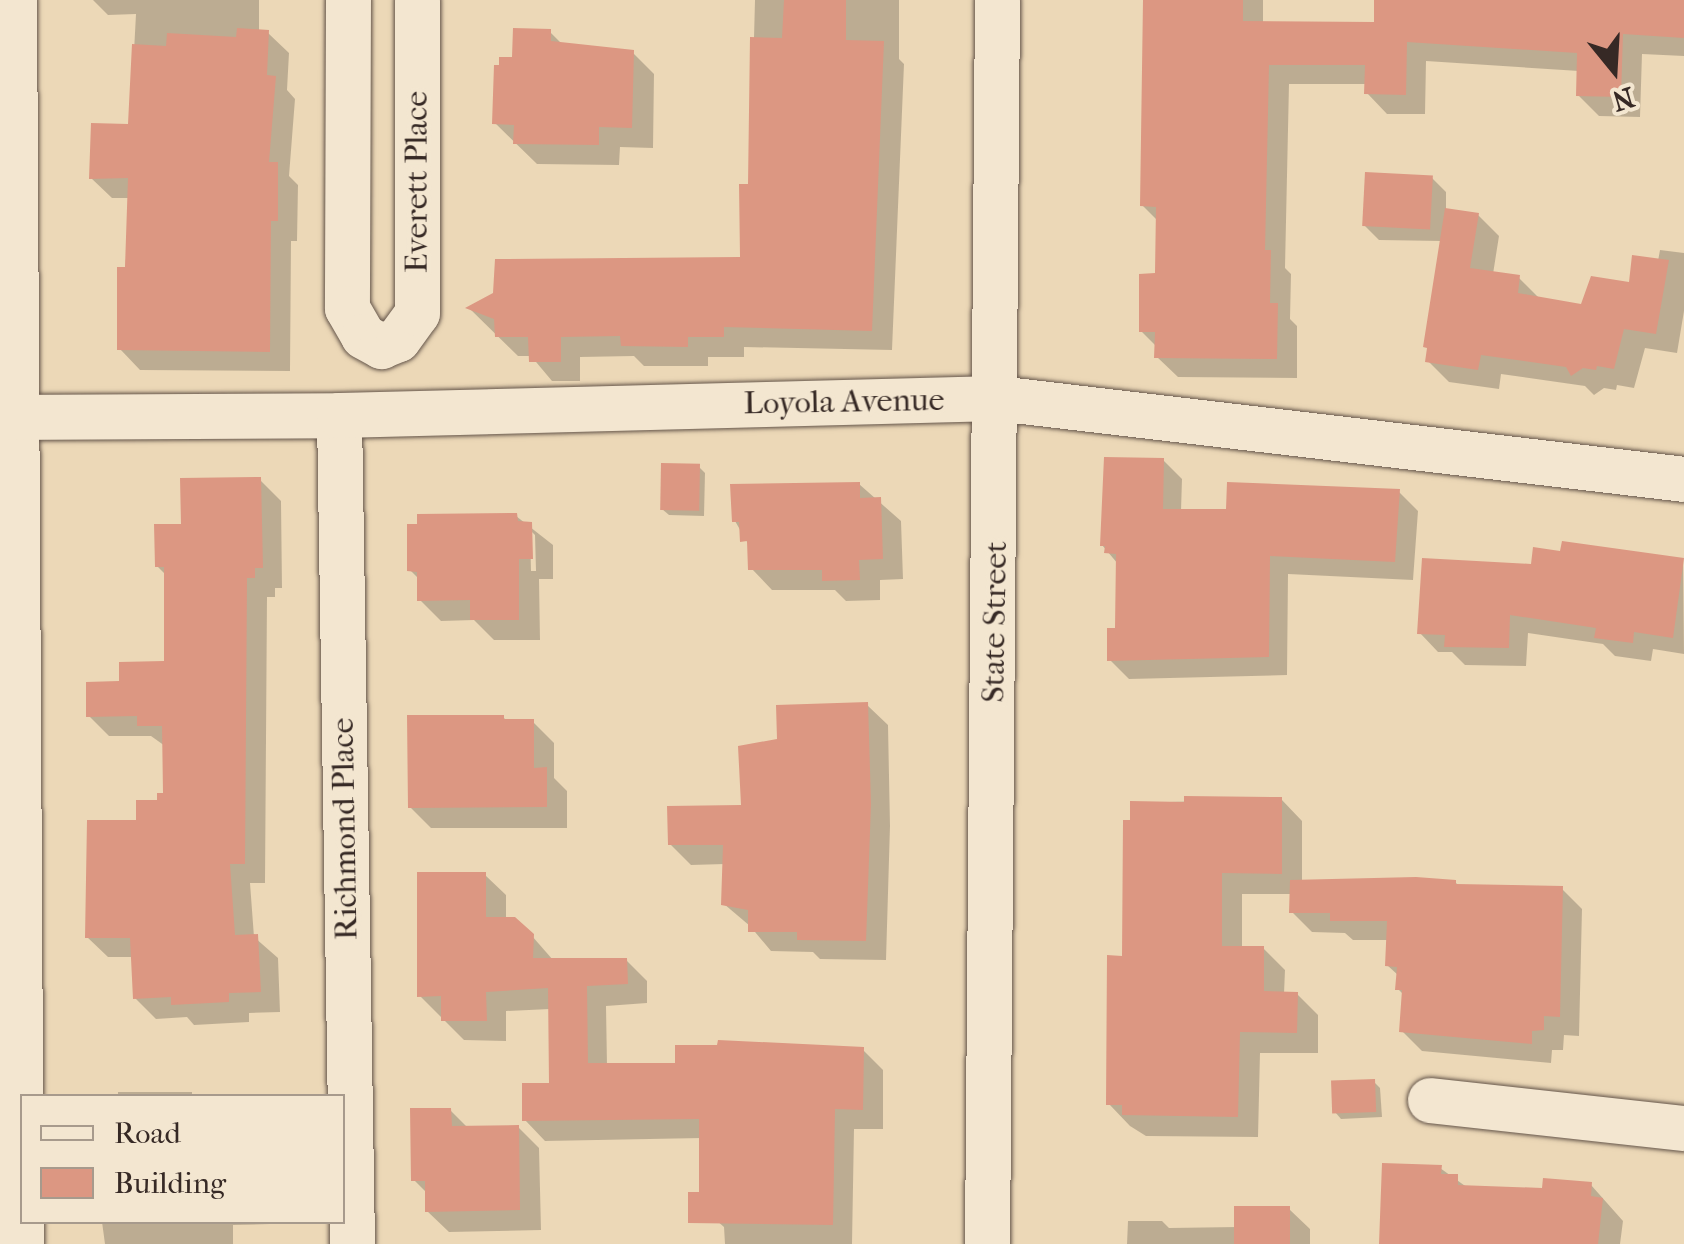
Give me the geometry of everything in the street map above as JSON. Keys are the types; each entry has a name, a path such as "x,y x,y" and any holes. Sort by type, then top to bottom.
{"street":[{"path":"14,0 8,417 20,1126"},
{"path":"348,0 348,308 363,336 381,346 360,414"},
{"name":"Everett Place","path":"381,346 411,327 417,313 417,0"},
{"name":"State Street","path":"987,1244 997,398 997,0"},
{"name":"Loyola Avenue","path":"8,417 360,414 997,398 1684,479"},
{"name":"Richmond Place","path":"352,1244 360,414"},
{"path":"1430,1100 1684,1128"}],"building":[{"path":"784,0 846,0 846,40 884,41 872,331 724,327 724,337 688,337 688,347 621,346 620,336 561,337 561,362 529,362 528,337 495,337 494,319 465,308 493,293 495,259 740,257 739,184 748,184 750,37 782,38"},
{"path":"1143,0 1243,0 1243,21 1374,22 1374,0 1684,0 1684,38 1623,34 1621,97 1576,96 1577,53 1407,42 1406,95 1364,94 1365,65 1269,65 1265,250 1271,250 1270,303 1278,303 1277,359 1154,358 1155,332 1139,332 1139,274 1155,273 1156,207 1140,206"},
{"path":"237,28 269,30 267,75 276,76 269,162 278,162 278,221 271,221 270,352 117,350 117,267 125,267 128,178 89,179 91,123 128,124 132,44 166,46 167,33 236,37"},
{"path":"513,28 551,29 551,41 634,50 632,128 599,127 599,145 513,144 514,125 492,124 494,65 499,65 499,57 512,57"},
{"path":"1365,172 1433,176 1430,229 1362,226"},
{"path":"1445,208 1479,213 1470,268 1520,275 1518,293 1581,304 1591,276 1629,282 1632,255 1669,260 1656,334 1624,329 1614,369 1583,368 1571,376 1566,367 1481,355 1478,370 1425,362 1427,348 1423,347"},
{"path":"1104,457 1164,458 1163,509 1226,509 1227,482 1400,489 1395,562 1270,556 1269,657 1107,661 1107,628 1115,628 1116,554 1104,553 1105,546 1100,546"},
{"path":"661,463 700,464 699,511 660,510"},
{"path":"261,477 263,568 255,568 255,578 247,578 245,864 230,864 235,935 258,934 261,992 229,993 229,1002 171,1005 171,997 133,999 130,938 85,938 87,820 136,820 136,800 157,800 157,793 163,793 162,726 137,726 137,716 86,717 86,682 119,681 119,662 164,661 164,567 155,567 154,524 181,524 180,478"},
{"path":"860,482 860,498 881,497 883,559 859,560 860,580 822,581 822,570 748,570 747,541 740,542 739,522 732,522 730,484"},
{"path":"517,513 518,521 532,522 533,559 519,559 519,620 470,620 470,600 417,601 417,572 407,571 407,524 417,524 417,514"},
{"path":"1562,541 1684,558 1673,638 1634,632 1633,643 1594,638 1596,628 1510,615 1509,648 1444,647 1445,635 1417,634 1422,558 1531,564 1533,547 1560,551"},
{"path":"868,702 871,804 866,941 797,940 797,932 748,932 748,910 721,905 723,845 668,845 667,806 741,805 738,746 777,739 776,705"},
{"path":"407,715 504,715 504,719 534,719 534,768 547,767 547,807 408,808"},
{"path":"1184,796 1282,797 1282,874 1222,873 1222,946 1264,946 1264,991 1298,992 1297,1033 1240,1032 1238,1117 1122,1115 1122,1105 1106,1105 1107,955 1122,956 1123,820 1130,820 1130,801 1184,802"},
{"path":"417,872 486,872 486,917 515,917 534,934 533,958 627,958 628,984 587,986 588,1063 675,1063 675,1045 717,1045 718,1040 864,1047 863,1110 835,1109 833,1225 688,1223 688,1192 699,1192 699,1119 522,1121 522,1083 549,1083 548,988 486,992 487,1021 441,1021 441,996 417,997"},
{"path":"1290,880 1456,880 1456,884 1563,886 1560,1017 1544,1016 1544,1030 1532,1031 1532,1044 1399,1032 1402,990 1395,990 1397,967 1385,966 1387,921 1330,921 1330,913 1289,913"},
{"path":"1375,1079 1376,1112 1332,1114 1331,1081"},
{"path":"410,1108 451,1108 452,1126 519,1125 520,1210 425,1212 425,1181 411,1181"},
{"path":"1382,1163 1442,1165 1441,1174 1458,1174 1458,1185 1542,1188 1543,1178 1592,1182 1591,1196 1603,1198 1598,1244 1379,1244"},
{"path":"1234,1206 1290,1206 1290,1244 1234,1244"}]}
